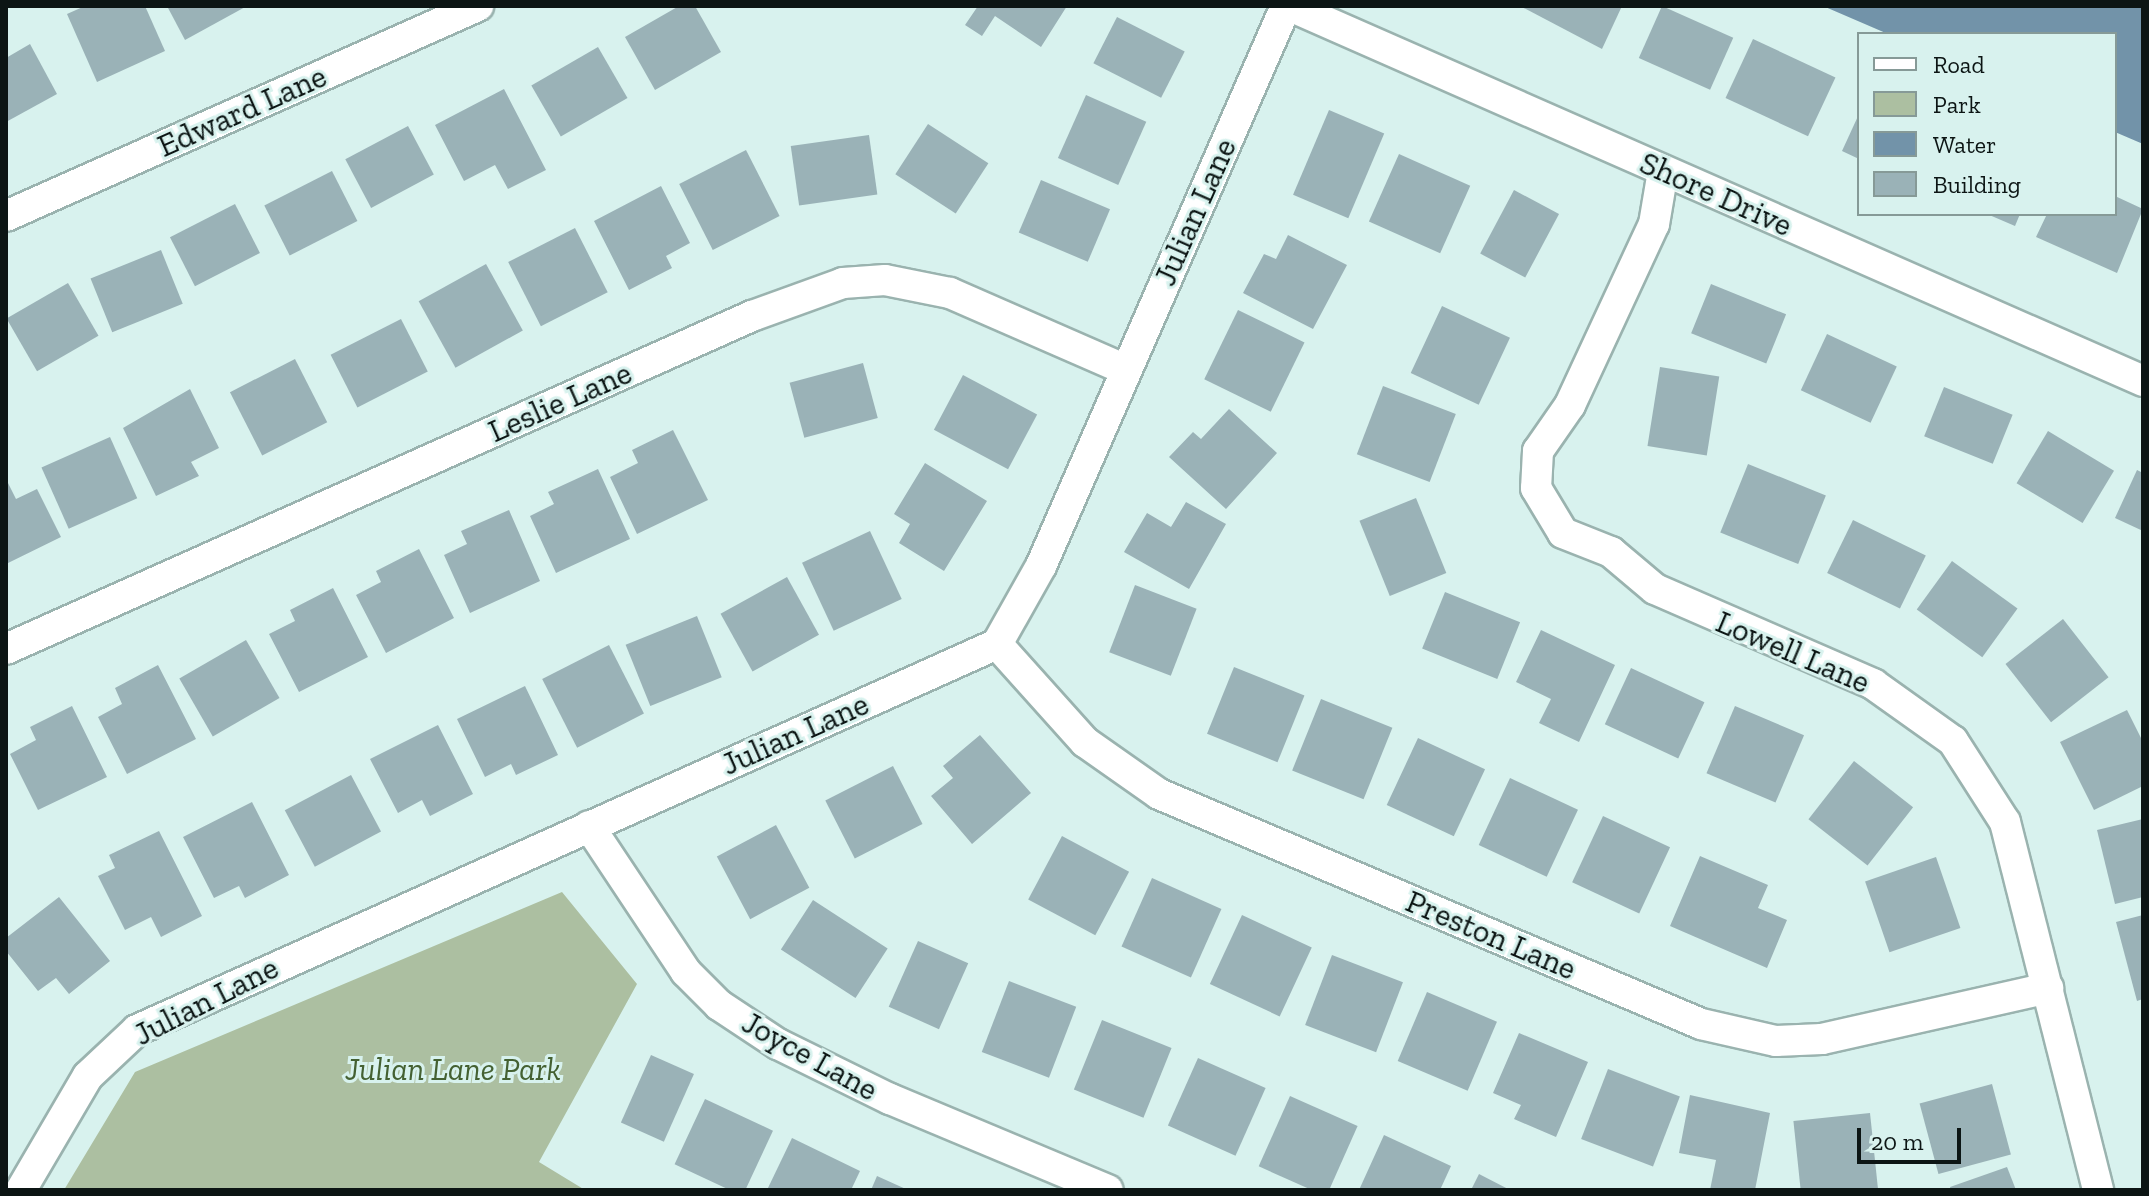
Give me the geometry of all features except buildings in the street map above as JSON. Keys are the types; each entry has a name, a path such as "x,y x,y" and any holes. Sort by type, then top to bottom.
{"street":[{"name":"Edward Lane","path":"6,216 478,6"},
{"name":"Shore Drive","path":"1288,6 2143,381"},
{"name":"Julian Lane","path":"21,1190 88,1076 137,1030 997,644 1041,566 1288,6"},
{"name":"Lowell Lane","path":"1663,171 1654,224 1570,405 1538,451 1542,500 1563,533 1611,552 1655,589 1873,684 1953,741 2005,822 2098,1190"},
{"name":"Leslie Lane","path":"6,649 752,316 843,283 885,280 950,293 1126,370"},
{"name":"Preston Lane","path":"997,644 1085,742 1159,794 1701,1024 1776,1041 1822,1039 2048,988"},
{"name":"Joyce Lane","path":"589,826 686,972 719,1005 778,1044 890,1099 1108,1190"}],"green space":[{"name":"Julian Lane Park","path":"562,892 637,984 539,1162 585,1190 64,1190 135,1072"}],"water":[{"path":"1823,6 2143,6 2143,144 2117,133 2117,32 1883,32"}]}
